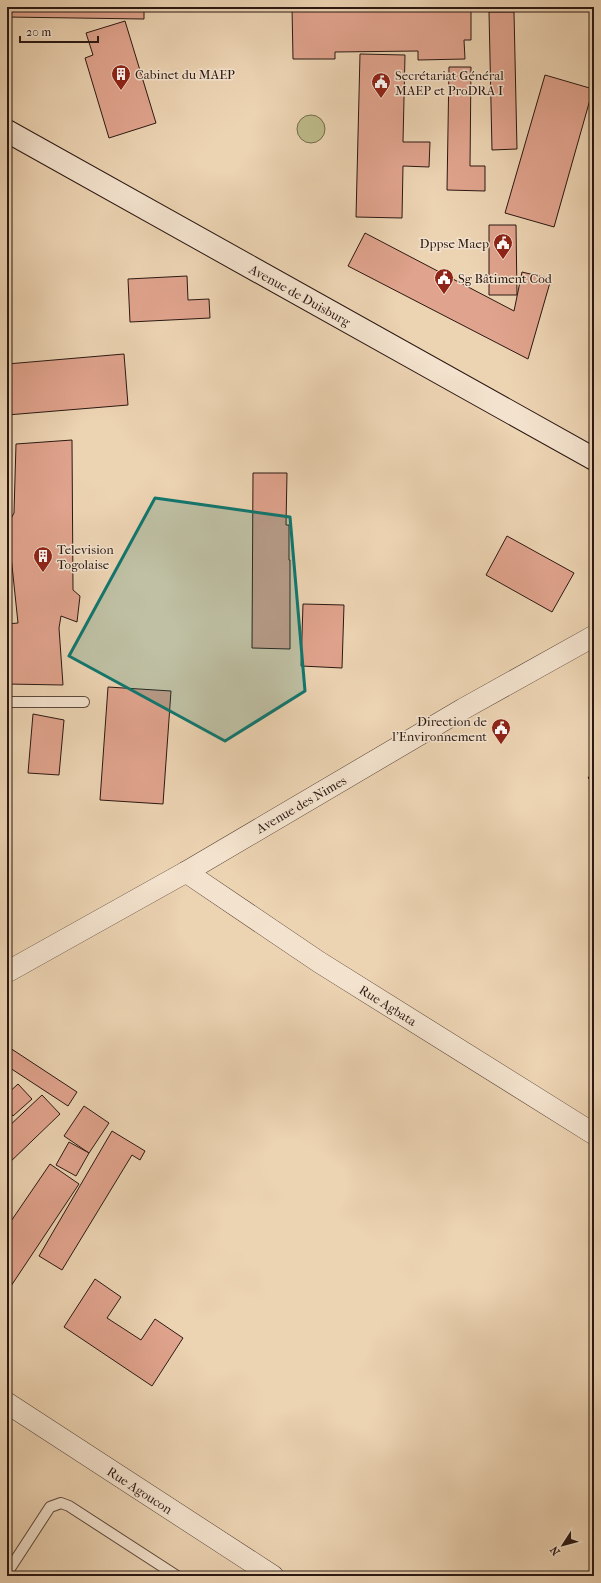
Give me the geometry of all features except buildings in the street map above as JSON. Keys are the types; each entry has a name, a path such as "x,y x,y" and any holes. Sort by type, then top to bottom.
{"street":[{"name":"Avenue de Duisburg","path":"7,131 594,459"},
{"name":"Avenue des Nimes","path":"7,972 186,872 463,709 594,636"},
{"name":"Rue Agbata","path":"186,872 319,962 594,1134"},
{"name":"Rue Agoucon","path":"7,1403 273,1576"}],"lane":[{"path":"7,702 84,702"},
{"path":"7,1573 50,1507 61,1503 69,1506 177,1576"}],"highlighted area":[{"path":"155,498 290,517 305,691 225,741 69,656"}],"shaded area":[{"path":"311,115 321,119 325,129 321,139 311,143 301,139 297,129 301,119"}],"place":[{"name":"Cabinet du MAEP","path":"121,91"},
{"name":"Secrétariat Général MAEP et ProDRA I","path":"381,99"},
{"name":"Dppse Maep","path":"503,260"},
{"name":"Sg Bâtiment Cod","path":"444,295"},
{"name":"Television Togolaise","path":"43,573"},
{"name":"Direction de l'Environnement","path":"501,745"}]}
